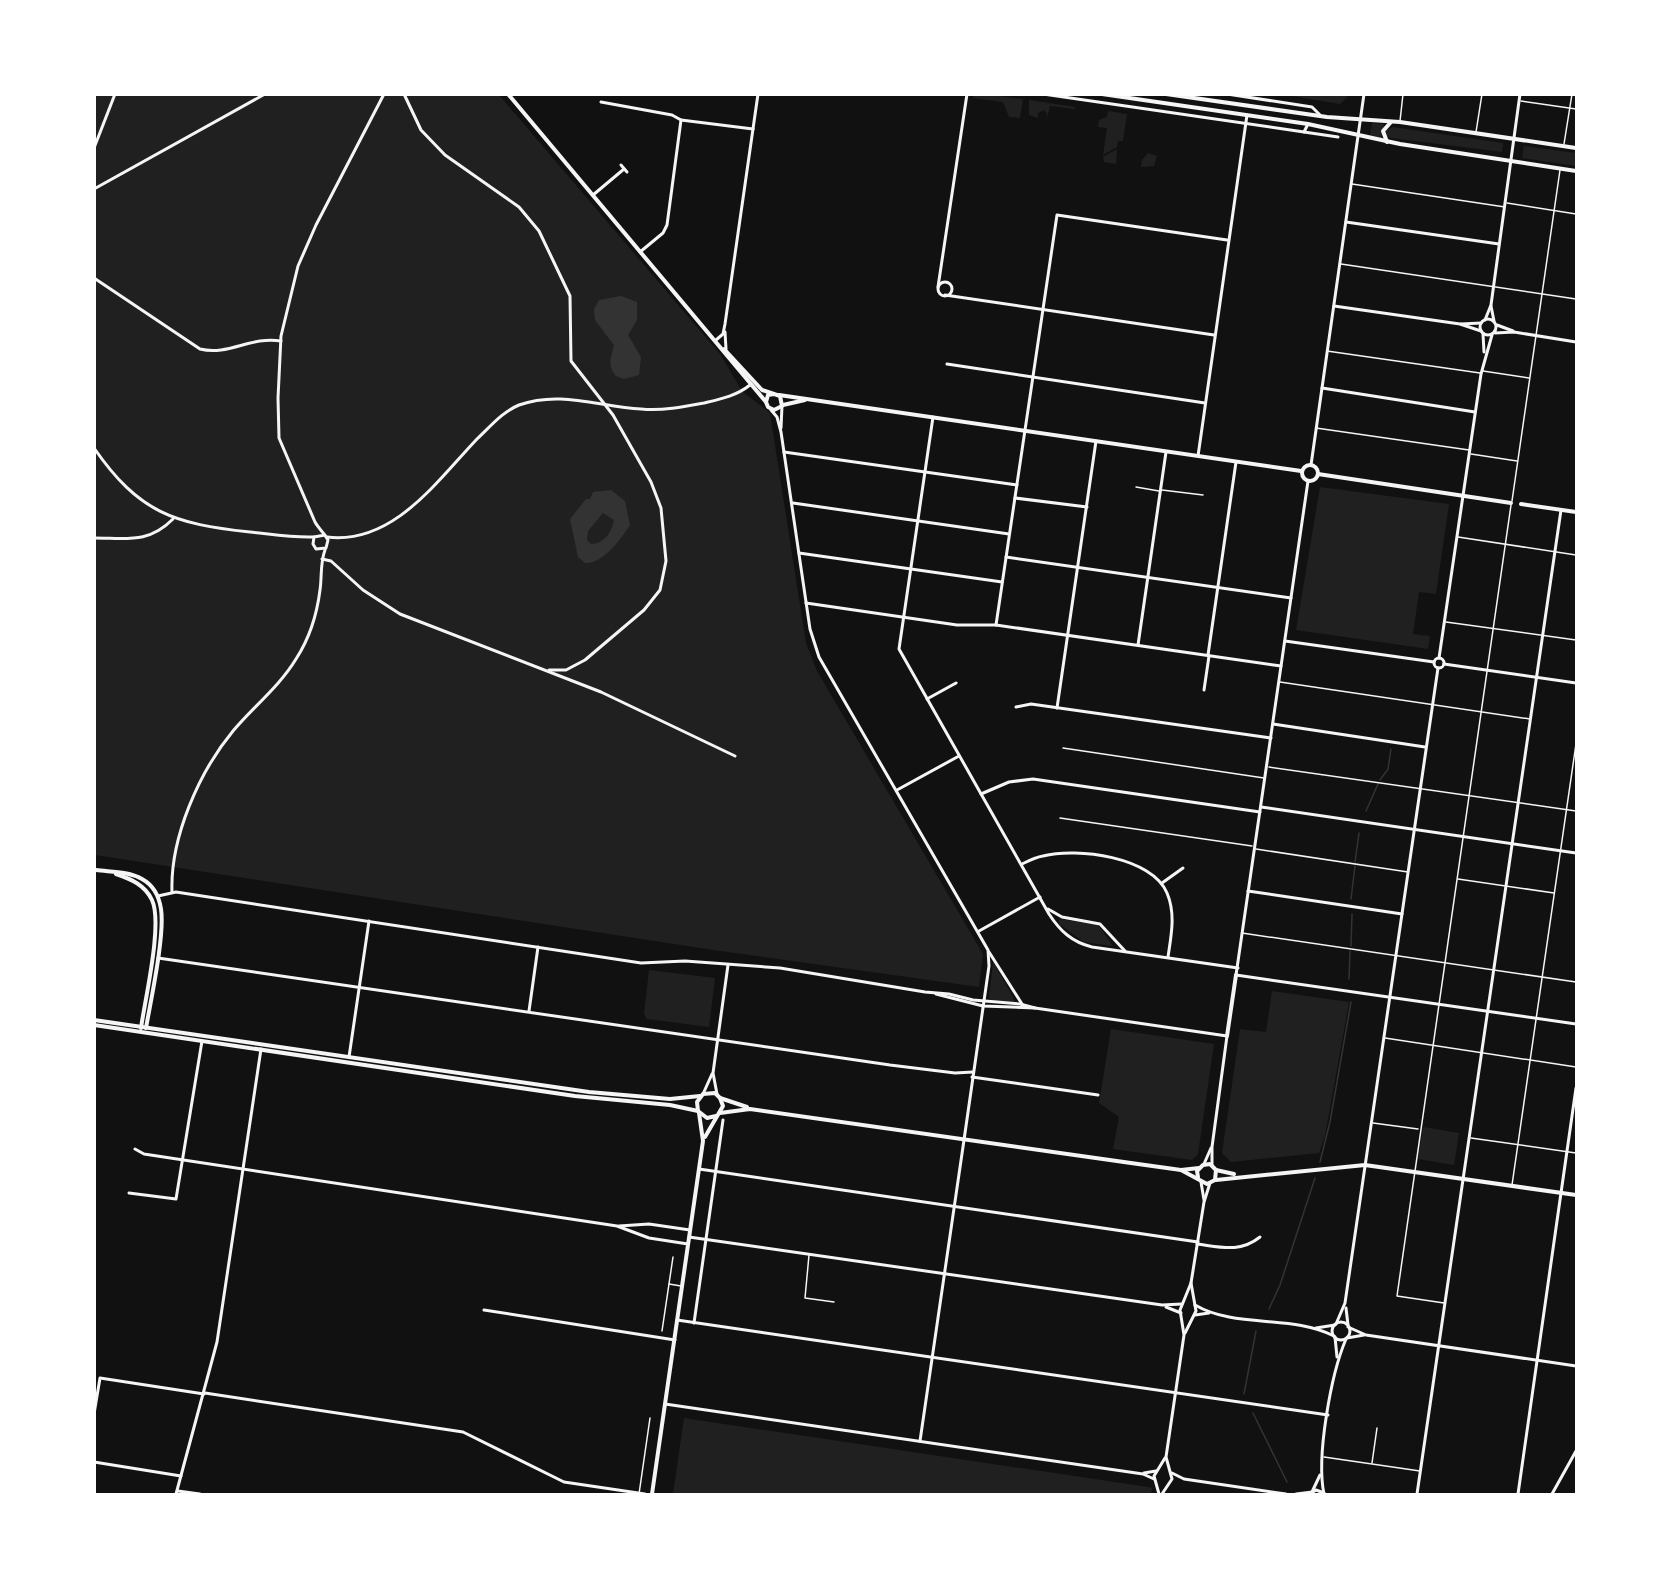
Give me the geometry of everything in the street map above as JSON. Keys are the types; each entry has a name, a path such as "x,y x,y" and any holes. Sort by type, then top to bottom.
{"main road":[{"path":"508,94 752,383 763,391 1301,471"},
{"path":"1102,94 1308,124 1388,142 1576,171"},
{"path":"1166,94 1322,117 1400,122 1576,148"},
{"path":"1388,142 1383,131 1392,121"},
{"path":"721,346 771,410 796,400 820,401"},
{"path":"766,402 768,395 776,394"},
{"path":"776,394 782,405"},
{"path":"1301,471 1305,466 1311,465 1316,468 1318,474"},
{"path":"1301,471 1303,479 1308,481 1314,480 1318,474"},
{"path":"1318,474 1512,502"},
{"path":"1521,504 1576,512"},
{"path":"95,870 137,876 147,882 158,896 162,919 141,1029"},
{"path":"95,870 134,881 152,900 156,922 146,1030"},
{"path":"152,900 158,896"},
{"path":"1227,1036 1236,975"},
{"path":"94,1020 202,1041 262,1046"},
{"path":"94,1025 141,1029"},
{"path":"146,1030 202,1035 575,1096 670,1105 699,1112 707,1118 750,1109"},
{"path":"202,1035 202,1041"},
{"path":"348,1060 589,1092 670,1099 711,1092 750,1109 1181,1170 1199,1168 1203,1165 1212,1166 1216,1170 1238,1175"},
{"path":"652,1494 703,1141 696,1105 702,1095"},
{"path":"703,1141 723,1106 719,1097"},
{"path":"1181,1170 1198,1177 1201,1182 1210,1183 1238,1175 1365,1165 1576,1195"},
{"path":"1198,1177 1199,1168"},
{"path":"1215,1180 1216,1170"}],"street":[{"path":"94,148 115,94"},
{"path":"94,189 265,94"},
{"path":"172,892 174,861 196,793 224,742 279,683 296,660 317,608 322,559 327,547 326,536 315,522 279,438 278,398 281,341 298,266 316,225 384,94"},
{"path":"404,94 422,130 445,155 519,207 539,231 570,296 571,361 604,404 649,478 661,508 666,544 664,576 660,590 644,610 576,666 566,670 549,670"},
{"path":"726,350 725,327 758,94"},
{"path":"967,94 938,287 940,293 1214,335"},
{"path":"1043,94 1338,137"},
{"path":"1227,94 1312,107 1322,117"},
{"path":"1311,465 1364,94"},
{"path":"1514,332 1497,325 1491,305 1520,94"},
{"path":"601,102 672,115 681,120 753,129"},
{"path":"1198,456 1227,240 1247,115"},
{"path":"640,252 663,232 667,225 681,120"},
{"path":"1304,132 1308,124"},
{"path":"593,195 624,169"},
{"path":"996,625 1057,215 1227,240"},
{"path":"1346,222 1499,244"},
{"path":"942,267 943,276 954,293 963,297"},
{"path":"94,278 200,349 221,351 258,339 281,341"},
{"path":"938,287 943,282 950,286"},
{"path":"945,295 950,286"},
{"path":"1484,354 1483,321 1491,305"},
{"path":"1334,306 1460,324 1482,333 1514,332 1576,342"},
{"path":"1460,324 1494,321"},
{"path":"1285,641 1434,662 1439,658 1484,354 1497,325"},
{"path":"716,340 722,335 725,327"},
{"path":"947,364 1205,403"},
{"path":"94,448 134,494 173,519 213,528 303,538 341,537 377,529 403,514 495,421 510,409 526,403 554,399 645,410 672,408 732,396 752,383"},
{"path":"1322,388 1475,412"},
{"path":"781,432 782,405"},
{"path":"771,410 777,417 781,432 811,636 821,662 988,950 1022,1004"},
{"path":"933,417 900,651 1059,928 1074,940 1092,946 1238,968"},
{"path":"1057,708 1096,441"},
{"path":"784,452 1017,485"},
{"path":"1138,645 1166,452"},
{"path":"1204,690 1236,462"},
{"path":"1308,481 1236,975 1576,1024"},
{"path":"1015,498 1087,507"},
{"path":"1512,502 1521,504"},
{"path":"793,503 1009,534"},
{"path":"1417,1494 1560,510"},
{"path":"94,538 146,537 159,532 173,519"},
{"path":"313,544 315,522"},
{"path":"319,550 341,537"},
{"path":"303,538 319,550 322,559"},
{"path":"799,553 1002,582"},
{"path":"1006,557 1291,598"},
{"path":"322,559 331,561 363,590 400,614 604,693 735,756"},
{"path":"806,603 957,625 996,625 1281,666"},
{"path":"1439,658 1444,664"},
{"path":"1337,1359 1334,1337 1345,1303 1372,1123 1438,668 1434,662"},
{"path":"1438,668 1444,664 1576,682"},
{"path":"927,699 956,683"},
{"path":"1016,707 1028,704 1271,738"},
{"path":"1273,724 1426,747"},
{"path":"897,790 959,756"},
{"path":"981,794 1009,782 1033,779 1463,836 1576,854"},
{"path":"1022,864 1041,856 1077,854 1127,861 1148,871 1162,883 1172,908 1168,957"},
{"path":"1162,883 1183,868"},
{"path":"1248,891 1402,914"},
{"path":"158,896 172,892 641,963 681,961 780,968 931,993 949,993 983,1004 1035,1008 1227,1036 1212,1147 1212,1166"},
{"path":"979,931 1040,897"},
{"path":"1045,905 1059,916 1100,924 1127,952"},
{"path":"348,1060 369,921"},
{"path":"529,1011 538,947"},
{"path":"920,1441 983,1004 988,950"},
{"path":"154,957 952,1073 973,1072"},
{"path":"702,1095 713,1073 728,965"},
{"path":"983,1004 1022,1004 1035,1008"},
{"path":"129,1193 176,1199 202,1041"},
{"path":"200,1494 177,1493 218,1342 262,1046"},
{"path":"713,1073 719,1097"},
{"path":"972,1077 1098,1095"},
{"path":"1518,1494 1576,1088"},
{"path":"694,1323 723,1120"},
{"path":"1203,1165 1212,1147"},
{"path":"135,1149 144,1154 617,1226 650,1238 688,1244"},
{"path":"699,1169 1238,1249 1251,1244 1260,1237"},
{"path":"1201,1182 1204,1202"},
{"path":"1184,1479 1168,1469 1166,1456 1184,1335 1183,1304 1191,1283 1204,1202 1210,1183"},
{"path":"617,1226 649,1224 691,1230"},
{"path":"689,1237 1162,1305 1194,1305 1214,1313 1314,1328 1340,1340 1366,1335 1576,1366"},
{"path":"1184,1335 1193,1316 1191,1283"},
{"path":"1324,1494 1321,1473 1328,1415 1337,1359 1346,1338 1348,1326 1345,1303"},
{"path":"1162,1305 1193,1316 1214,1313"},
{"path":"484,1310 675,1340"},
{"path":"677,1320 1328,1415"},
{"path":"1314,1328 1344,1323 1366,1335"},
{"path":"94,1414 100,1378 204,1393 463,1432 564,1482 645,1494"},
{"path":"665,1404 1143,1474 1154,1479 1158,1484 1160,1494"},
{"path":"1552,1494 1576,1451"},
{"path":"1154,1479 1166,1456"},
{"path":"94,1462 181,1476"},
{"path":"1143,1474 1158,1469 1168,1469"},
{"path":"1171,1481 1172,1473"},
{"path":"1311,1493 1321,1473"},
{"path":"1160,1494 1171,1481 1184,1479 1286,1494"},
{"path":"1158,1484 1166,1485"},
{"path":"1296,1494 1320,1491 1324,1494"}],"lane":[{"path":"1400,122 1403,94"},
{"path":"1476,133 1482,94"},
{"path":"1564,146 1572,94"},
{"path":"1520,101 1576,109"},
{"path":"1445,1304 1397,1296 1560,168"},
{"path":"1351,184 1576,214"},
{"path":"1340,264 1576,299"},
{"path":"1327,351 1529,378"},
{"path":"1316,428 1518,461"},
{"path":"1136,488 1203,495"},
{"path":"1457,537 1576,555"},
{"path":"1445,621 1576,640"},
{"path":"1279,682 1530,719"},
{"path":"1512,1185 1576,744"},
{"path":"1063,748 1265,778"},
{"path":"1267,766 1576,811"},
{"path":"1060,818 1408,872"},
{"path":"1457,879 1555,893"},
{"path":"1242,933 1576,982"},
{"path":"1384,1038 1576,1067"},
{"path":"1372,1123 1420,1129"},
{"path":"1470,1137 1576,1153"},
{"path":"810,1254 805,1298 834,1302"},
{"path":"662,1331 673,1257"},
{"path":"669,1284 682,1286"},
{"path":"639,1494 650,1418"},
{"path":"1372,1464 1377,1428"},
{"path":"1323,1457 1420,1471"}],"shaded area":[{"path":"95,95 499,95 720,354 742,391 770,413 806,643 817,671 983,954 979,987 720,951 95,855"},
{"path":"974,95 1023,99 1020,118 1009,117 1003,102 973,98"},
{"path":"1286,95 1349,95 1340,104"},
{"path":"1029,100 1075,107 1075,109 1050,106 1046,122 1047,114 1044,110 1038,113 1038,118 1029,115"},
{"path":"1108,111 1127,114 1123,141 1118,141 1117,147 1103,155 1107,128 1098,127 1099,120 1107,117"},
{"path":"1372,123 1384,124 1381,138 1370,135"},
{"path":"1393,127 1503,143 1502,152 1391,138 1387,136 1386,130"},
{"path":"1524,146 1576,153 1576,166 1522,158"},
{"path":"1117,149 1116,164 1104,162 1103,157"},
{"path":"1148,153 1157,156 1154,166 1141,167 1142,160"},
{"path":"621,296 637,302 637,320 628,335 641,357 639,375 624,379 616,376 611,368 614,345 595,320 594,309 599,300"},
{"path":"1320,487 1449,504 1436,594 1419,592 1413,634 1430,636 1428,649 1296,630"},
{"path":"611,490 625,501 630,525 605,555 585,563 578,557 570,519 586,499 590,499 593,492","holes":["603,513 614,520 609,533 603,540 591,544 587,540 588,531"]},
{"path":"1059,919 1098,925 1113,946 1084,942 1059,924"},
{"path":"993,962 1014,1001 993,1001 989,998"},
{"path":"649,970 715,978 709,1027 647,1019 644,1014"},
{"path":"1272,991 1349,1002 1325,1136 1319,1153 1231,1162 1222,1153 1240,1029 1266,1032"},
{"path":"1111,1029 1214,1044 1198,1154 1192,1160 1113,1149 1119,1117 1099,1103"},
{"path":"1423,1127 1459,1133 1454,1165 1418,1159"},
{"path":"684,1418 1152,1488 1151,1494 673,1494"}],"waterway":[{"path":"1380,780 1388,769 1391,749"},
{"path":"1366,811 1378,784"},
{"path":"1355,862 1359,833"},
{"path":"1351,899 1355,866"},
{"path":"1351,946 1352,914"},
{"path":"1349,979 1350,951"},
{"path":"1320,1162 1330,1122 1351,1002"},
{"path":"1269,1309 1280,1285 1315,1178"},
{"path":"1244,1394 1256,1331"},
{"path":"1253,1413 1287,1482"}]}
